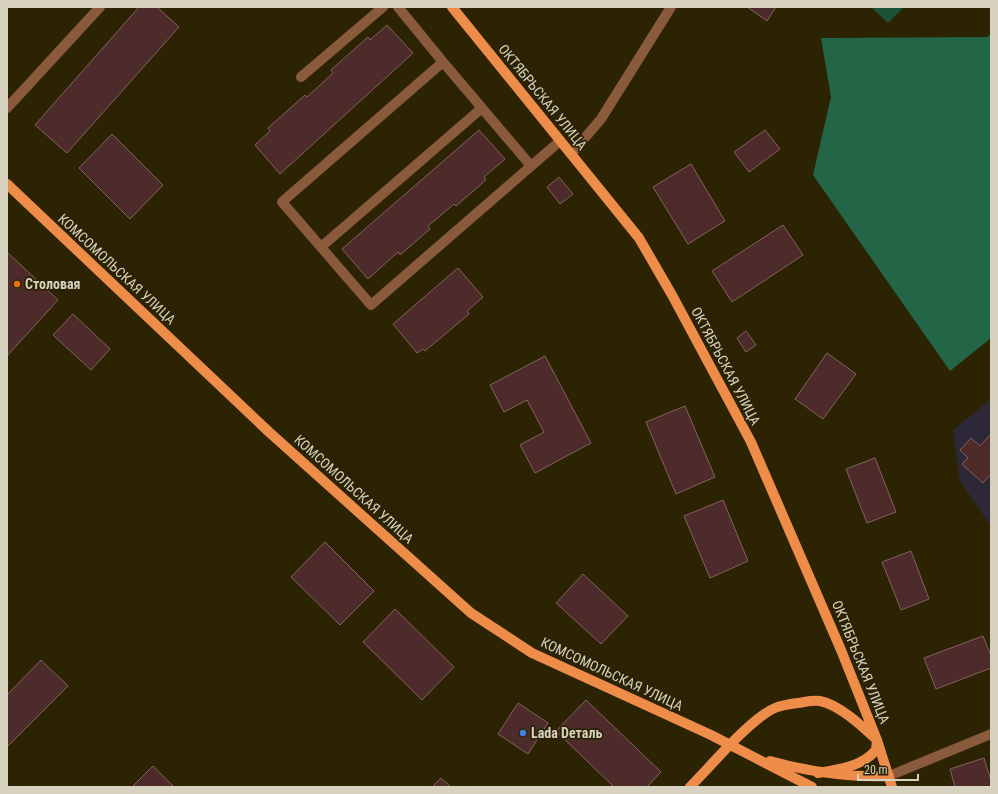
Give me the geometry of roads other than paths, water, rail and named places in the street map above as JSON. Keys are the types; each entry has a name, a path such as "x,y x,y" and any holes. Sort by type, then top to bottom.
{"main road":[{"name":"ОКТЯБРЬСКАЯ УЛИЦА","path":"452,7 639,238 672,295 751,442 805,564 877,740 892,787"},
{"name":"КОМСОМОЛЬСКАЯ УЛИЦА","path":"7,184 269,432 471,613 532,653 751,756"},
{"path":"690,787 741,734 774,708 789,704 819,701 843,713 861,725 877,740 876,750 864,760 845,768 818,773"},
{"path":"741,734 742,746 751,756 812,787"},
{"path":"751,756 818,773 849,777 889,776"}],"street":[{"path":"7,108 100,7"},
{"path":"301,77 383,7"},
{"path":"398,7 531,166"},
{"path":"571,154 601,119 671,7"},
{"path":"443,62 282,202 372,305 560,141"},
{"path":"321,247 482,108"},
{"path":"889,776 991,734"}],"place":[{"name":"Столовая","path":"17,284"},
{"name":"Lada Dеталь","path":"523,733"}]}
